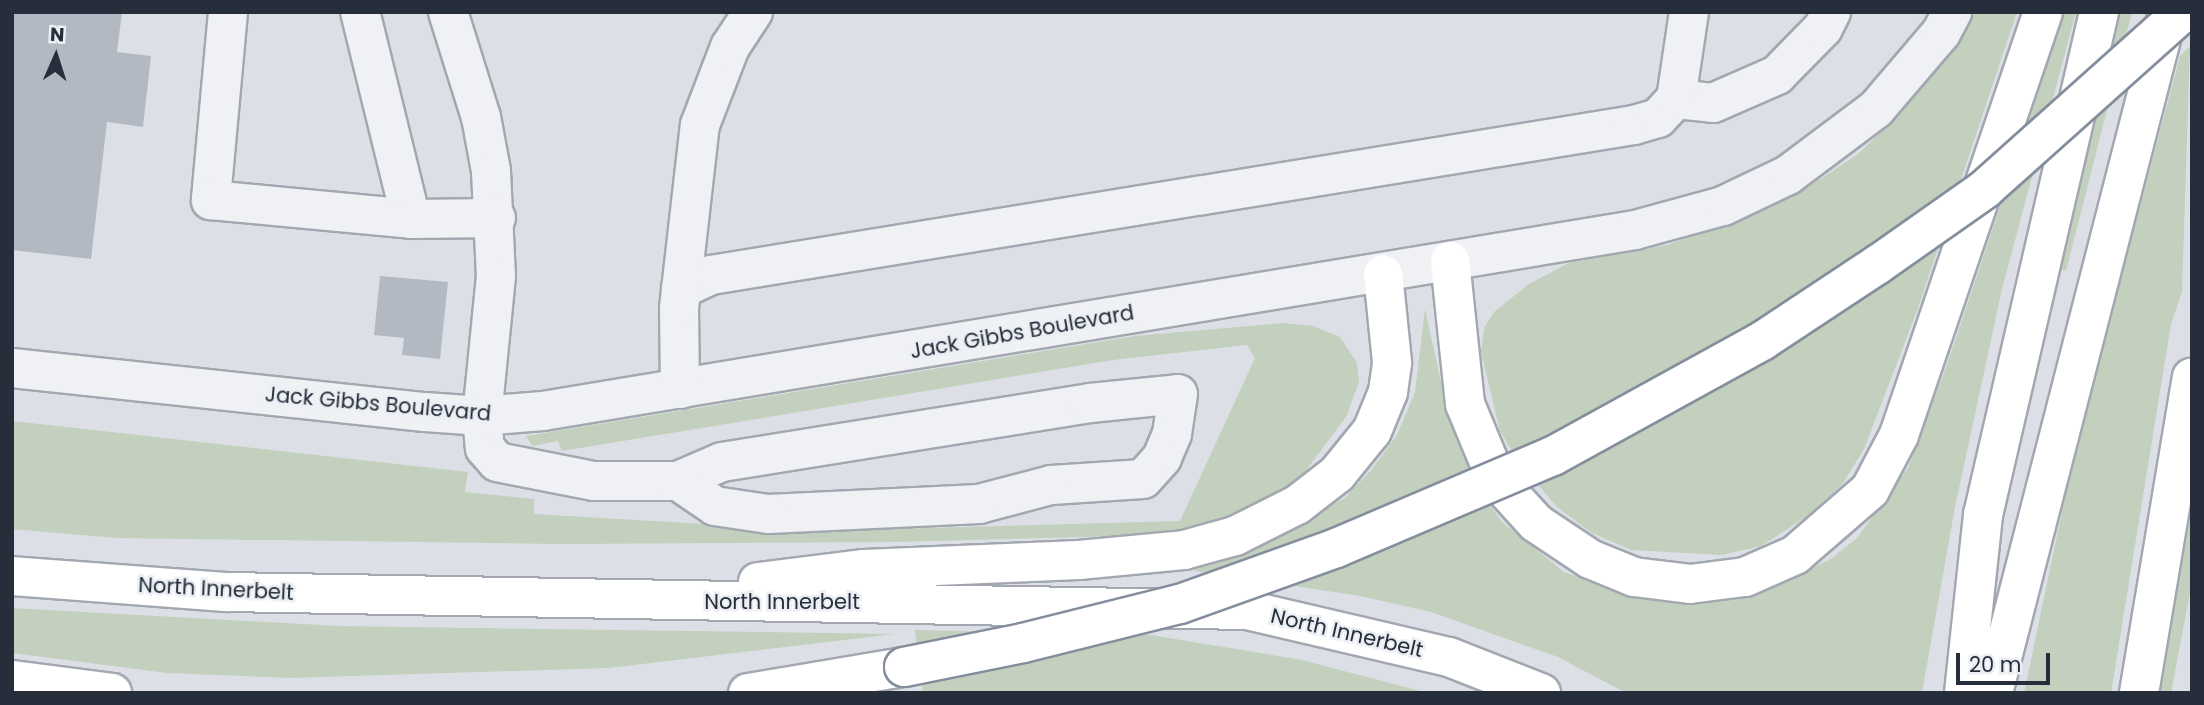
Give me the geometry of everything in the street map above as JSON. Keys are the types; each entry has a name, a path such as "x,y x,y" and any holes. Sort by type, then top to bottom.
{"highway":[{"path":"1450,261 1465,404 1496,479 1536,523 1590,559 1634,577 1690,584 1745,577 1795,555 1870,490 1899,435 2043,12"},
{"path":"1964,693 1983,515 2099,12"},
{"path":"1993,693 2168,12"},
{"path":"748,693 904,667 1023,643 1180,604 1336,548 1553,456 1762,341 1985,189 2183,12"},
{"path":"606,600 864,569 1079,560 1184,550 1235,536 1297,505 1337,474 1372,430 1388,392 1392,362 1383,274"},
{"path":"2139,693 2192,377"},
{"name":"North Innerbelt","path":"12,576 226,592 1247,610 1450,657 1541,693"},
{"path":"12,680 112,693"}],"street":[{"path":"228,12 211,200 411,219 496,218"},
{"path":"360,12 411,219"},
{"path":"448,12 481,117 496,218 496,276 482,416 485,448 497,462 594,481 678,481 722,462 1090,403 1178,394 1172,434 1162,457 1143,479 1051,485 979,504 768,514 715,506 678,481"},
{"path":"680,389 681,289 700,125 730,47 753,12"},
{"path":"681,289 711,275 1634,125 1658,118 1676,99 1689,12"},
{"path":"1676,99 1713,103 1777,75 1816,36 1831,12"},
{"name":"Jack Gibbs Boulevard","path":"12,368 482,416 543,411 1383,274 1679,219 1723,206 1788,175 1876,109 1941,33 1952,12"}],"green space":[{"path":"1976,12 2017,12 1918,308 1864,449 1843,483 1811,514 1761,546 1722,555 1631,550 1592,533 1557,507 1517,459 1500,431 1481,352 1484,328 1494,312 1529,284 1569,263 1667,245 1723,226 1822,178 1858,154 1902,112"},
{"path":"2065,12 2076,12 2002,289 1955,507 1922,693 1626,693 1558,657 1431,612 1360,596 1195,571 1195,560 1300,523 1345,498 1372,469 1397,435 1415,392 1425,309 1441,382 1474,483 1502,522 1564,572 1634,596 1672,602 1718,601 1761,591 1831,559 1857,538 1908,468 1950,356"},
{"path":"2118,12 2132,12 2066,271 2058,268"},
{"path":"2190,46 2182,292 2171,324 2111,693 2024,693 2072,464 2180,56"},
{"path":"1283,323 1313,326 1340,337 1357,363 1359,382 1346,417 1304,473 1286,488 1236,516 1186,529 1119,536 895,542 561,544 117,538 12,529 12,421 468,472 465,492 534,499 534,514 825,531 1180,521 1255,358 1247,345 1113,360 562,451 558,441 532,446 526,436 1135,336"},
{"path":"2192,508 2192,582 2171,693 2159,693"},
{"path":"12,608 339,626 895,634 609,668 290,678 167,673 12,653"},
{"path":"915,630 1151,635 1302,660 1428,693 923,693"}],"building":[{"path":"12,12 122,12 117,52 151,56 143,127 107,122 91,259 12,250"},
{"path":"380,276 448,282 440,359 402,355 404,338 374,335"}]}
